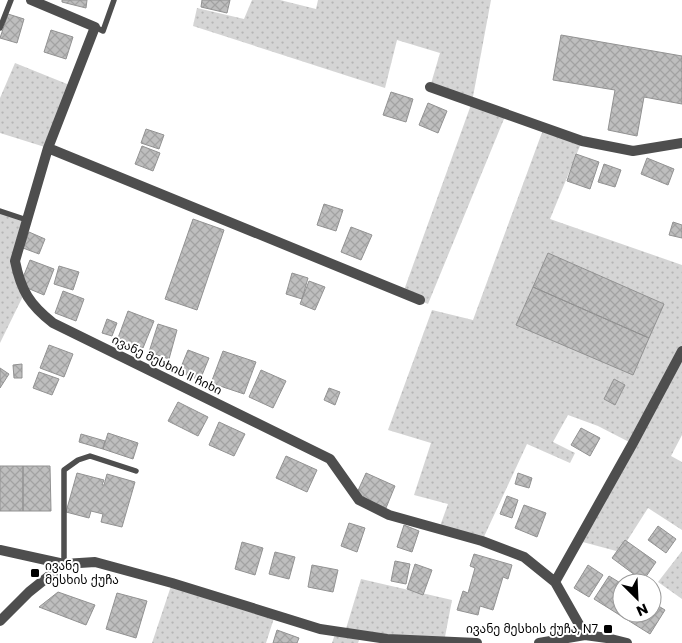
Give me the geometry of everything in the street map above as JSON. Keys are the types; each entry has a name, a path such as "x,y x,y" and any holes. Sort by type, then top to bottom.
{"street":[{"path":"31,0 95,27"},
{"name":"ივანე მესხის II ჩიხი","path":"95,27 48,148 15,261 18,279 36,310 53,323 330,459 359,500 389,515 482,541 524,557 555,582 584,635"},
{"path":"430,87 582,141 633,151 682,143"},
{"path":"48,148 420,300"},
{"path":"555,582 682,351"},
{"path":"0,550 64,564 95,562 130,570 320,629 387,639 477,643"},
{"path":"0,621 29,592 64,564"},
{"path":"538,643 584,635 627,643"}],"lane":[{"path":"0,28 11,0"},
{"path":"95,27 103,30 114,0"},
{"path":"0,210 27,220"},
{"path":"64,564 64,470 78,460 90,456 136,471"}],"shaded area":[{"path":"252,0 280,0 316,9 318,0 491,0 472,102 430,87 440,53 397,40 385,88 193,26 197,8 244,19"},
{"path":"15,63 72,86 48,148 0,133 0,98"},
{"path":"472,102 506,114 428,304 403,293"},
{"path":"544,127 582,141 550,219 682,265 682,435 671,456 682,462 682,530 648,508 620,552 579,541 633,444 598,426 568,415 553,442 575,453 570,463 527,444 482,541 439,529 448,504 414,495 431,443 388,430 432,310 473,320"},
{"path":"0,211 27,220 15,261 25,292 0,343"},
{"path":"682,551 682,599 662,585 662,577"},
{"path":"361,579 452,600 444,642 361,635 358,643 332,643 336,631 345,632"},
{"path":"172,583 275,615 266,643 152,643"}],"building":[{"path":"62,0 87,0 86,8 62,2"},
{"path":"202,0 230,0 227,13 201,7"},
{"path":"8,14 24,19 17,43 0,38"},
{"path":"51,30 73,37 66,59 44,52"},
{"path":"561,35 682,56 682,104 644,97 637,136 608,130 615,90 553,80"},
{"path":"391,92 413,99 406,122 383,115"},
{"path":"428,103 447,111 438,133 419,125"},
{"path":"146,129 164,135 159,149 141,143"},
{"path":"142,146 160,153 153,171 135,164"},
{"path":"576,154 599,162 590,189 567,181"},
{"path":"647,158 674,169 668,185 641,174"},
{"path":"604,164 621,170 615,187 598,182"},
{"path":"324,204 343,210 336,231 317,225"},
{"path":"193,219 224,230 197,310 165,299"},
{"path":"673,222 682,225 682,238 669,235"},
{"path":"351,227 372,235 361,260 341,252"},
{"path":"29,232 45,239 39,254 23,248"},
{"path":"548,253 664,304 649,338 533,287"},
{"path":"30,260 54,269 44,295 20,285"},
{"path":"59,266 79,272 73,290 54,284"},
{"path":"292,273 308,278 302,299 286,294"},
{"path":"309,281 325,287 315,310 300,304"},
{"path":"533,287 649,338 633,375 516,325"},
{"path":"63,291 84,299 76,321 55,313"},
{"path":"128,311 154,321 143,348 118,338"},
{"path":"107,319 117,323 112,336 102,333"},
{"path":"158,324 177,330 169,359 149,352"},
{"path":"49,345 73,354 64,377 40,368"},
{"path":"188,350 209,358 200,380 179,372"},
{"path":"223,351 256,362 244,394 211,383"},
{"path":"22,364 22,378 14,378 13,365"},
{"path":"0,368 9,374 0,388"},
{"path":"261,370 286,381 273,408 249,397"},
{"path":"39,372 59,379 52,395 33,388"},
{"path":"614,379 625,385 615,405 604,399"},
{"path":"329,388 340,392 335,405 324,400"},
{"path":"178,402 208,417 198,436 168,421"},
{"path":"219,422 245,434 234,456 209,445"},
{"path":"581,428 600,438 590,456 571,445"},
{"path":"108,433 138,443 133,459 103,449"},
{"path":"81,434 105,441 103,449 79,442"},
{"path":"286,456 317,470 307,492 276,478"},
{"path":"0,466 23,466 23,511 0,511"},
{"path":"23,466 50,466 51,511 23,511"},
{"path":"77,473 104,480 102,485 104,485 107,474 135,482 122,527 101,522 103,514 91,511 89,518 66,512"},
{"path":"366,473 395,486 386,508 356,495"},
{"path":"518,473 532,478 529,488 515,484"},
{"path":"507,496 518,500 512,518 500,514"},
{"path":"524,505 546,513 537,537 515,528"},
{"path":"349,523 365,528 357,552 341,546"},
{"path":"404,525 419,531 412,552 397,547"},
{"path":"658,526 676,539 666,553 648,540"},
{"path":"625,540 656,562 648,573 632,573 612,558"},
{"path":"242,542 263,548 255,575 235,569"},
{"path":"275,552 295,557 289,579 269,574"},
{"path":"474,554 512,565 508,579 503,577 493,610 480,606 478,615 457,610 463,591 468,593 475,568 470,566"},
{"path":"395,561 410,564 406,584 391,581"},
{"path":"415,564 432,570 423,595 407,589"},
{"path":"312,565 338,570 333,592 308,587"},
{"path":"588,565 603,575 589,597 574,588"},
{"path":"609,576 612,578 612,610 594,599"},
{"path":"58,592 95,605 86,625 39,607"},
{"path":"117,593 147,601 136,638 106,629"},
{"path":"632,623 657,623 650,634"},
{"path":"277,630 299,638 297,643 273,643"}],"place":[{"name":"ივანე მესხის ქუჩა","path":"35,573"},
{"name":"ივანე მესხის ქუჩა, N7","path":"608,629"}]}
